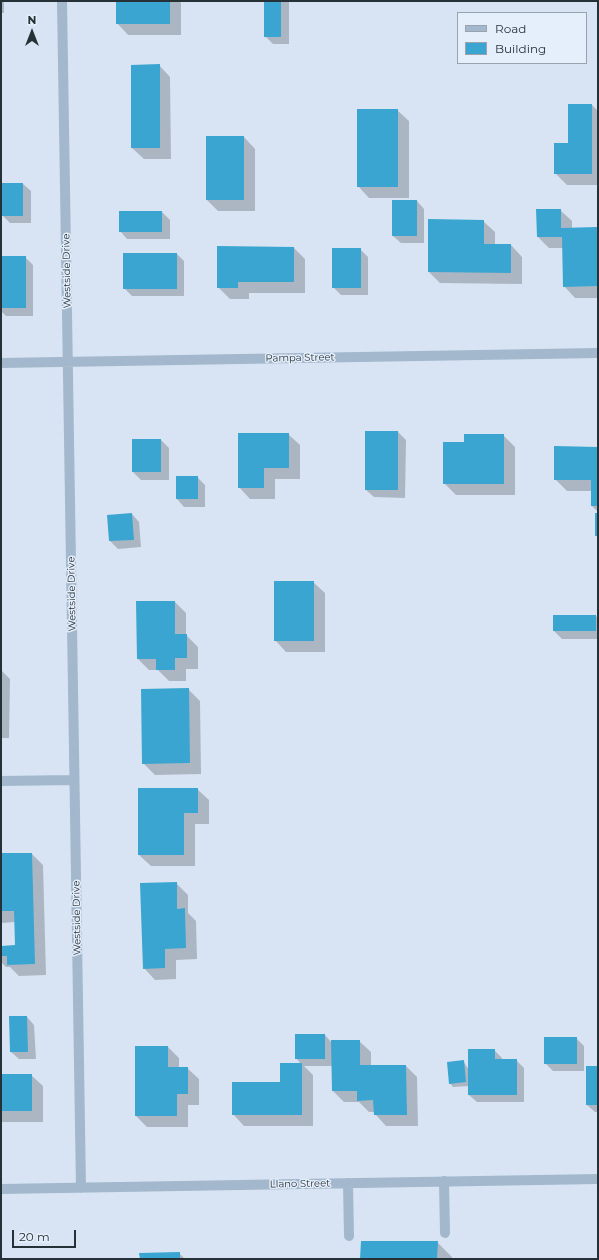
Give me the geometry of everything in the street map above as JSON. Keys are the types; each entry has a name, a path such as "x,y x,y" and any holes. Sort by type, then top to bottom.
{"street":[{"name":"Westside Drive","path":"62,1 81,1188"},
{"name":"Pampa Street","path":"1,363 598,353"},
{"path":"1,781 74,780"},
{"name":"Llano Street","path":"1,1190 598,1179"},
{"path":"444,1181 445,1233"},
{"path":"348,1183 349,1236"}],"building":[{"path":"116,1 170,1 170,24 116,24"},
{"path":"264,1 281,1 281,37 264,37"},
{"path":"160,64 160,148 131,148 131,65"},
{"path":"568,104 592,104 592,174 554,174 554,143 568,143"},
{"path":"357,109 398,109 398,187 357,187"},
{"path":"206,136 244,136 244,200 206,200"},
{"path":"1,183 23,183 23,216 1,216"},
{"path":"392,200 417,200 417,236 392,236"},
{"path":"536,209 561,209 561,228 597,227 598,286 563,287 562,237 537,237"},
{"path":"119,211 162,211 162,232 119,232"},
{"path":"428,219 484,220 484,244 511,244 511,273 428,272"},
{"path":"217,246 294,247 294,282 238,282 238,288 217,288"},
{"path":"332,248 361,248 361,288 332,288"},
{"path":"123,253 177,253 177,289 123,289"},
{"path":"1,256 26,256 26,308 1,308"},
{"path":"365,431 398,431 398,490 365,490"},
{"path":"238,433 289,433 289,468 264,468 264,488 238,488"},
{"path":"464,434 504,434 504,484 443,484 443,442 464,442"},
{"path":"132,439 161,439 161,472 132,472"},
{"path":"554,446 598,447 598,506 591,506 591,480 554,480"},
{"path":"176,476 198,476 198,499 176,499"},
{"path":"132,513 134,540 109,541 107,515"},
{"path":"595,513 598,513 598,536 595,536"},
{"path":"274,581 314,581 314,641 274,641"},
{"path":"136,601 175,601 175,634 187,634 187,658 175,658 175,670 156,670 156,659 137,659"},
{"path":"553,615 596,615 596,631 553,631"},
{"path":"189,688 190,763 142,764 141,689"},
{"path":"138,788 198,788 198,813 184,813 184,855 138,855"},
{"path":"1,853 32,853 35,964 7,965 7,956 1,956 1,946 15,945 14,911 1,911"},
{"path":"177,882 177,909 185,908 186,948 165,949 165,968 143,969 140,883"},
{"path":"9,1016 27,1016 28,1052 10,1052"},
{"path":"295,1034 325,1034 325,1059 295,1059"},
{"path":"544,1037 577,1037 577,1064 544,1064"},
{"path":"331,1040 360,1040 360,1065 406,1065 407,1115 374,1115 373,1100 357,1101 357,1091 332,1091"},
{"path":"135,1046 168,1046 168,1067 188,1067 188,1094 177,1094 177,1116 135,1116"},
{"path":"468,1049 495,1049 495,1059 517,1059 517,1095 468,1095"},
{"path":"464,1060 466,1082 449,1084 447,1062"},
{"path":"280,1063 302,1063 302,1115 232,1115 232,1082 280,1082"},
{"path":"586,1066 598,1066 598,1105 586,1105"},
{"path":"1,1074 32,1074 32,1111 1,1111"},
{"path":"361,1241 438,1241 437,1259 360,1259"},
{"path":"180,1252 180,1259 140,1259 139,1253"}]}
